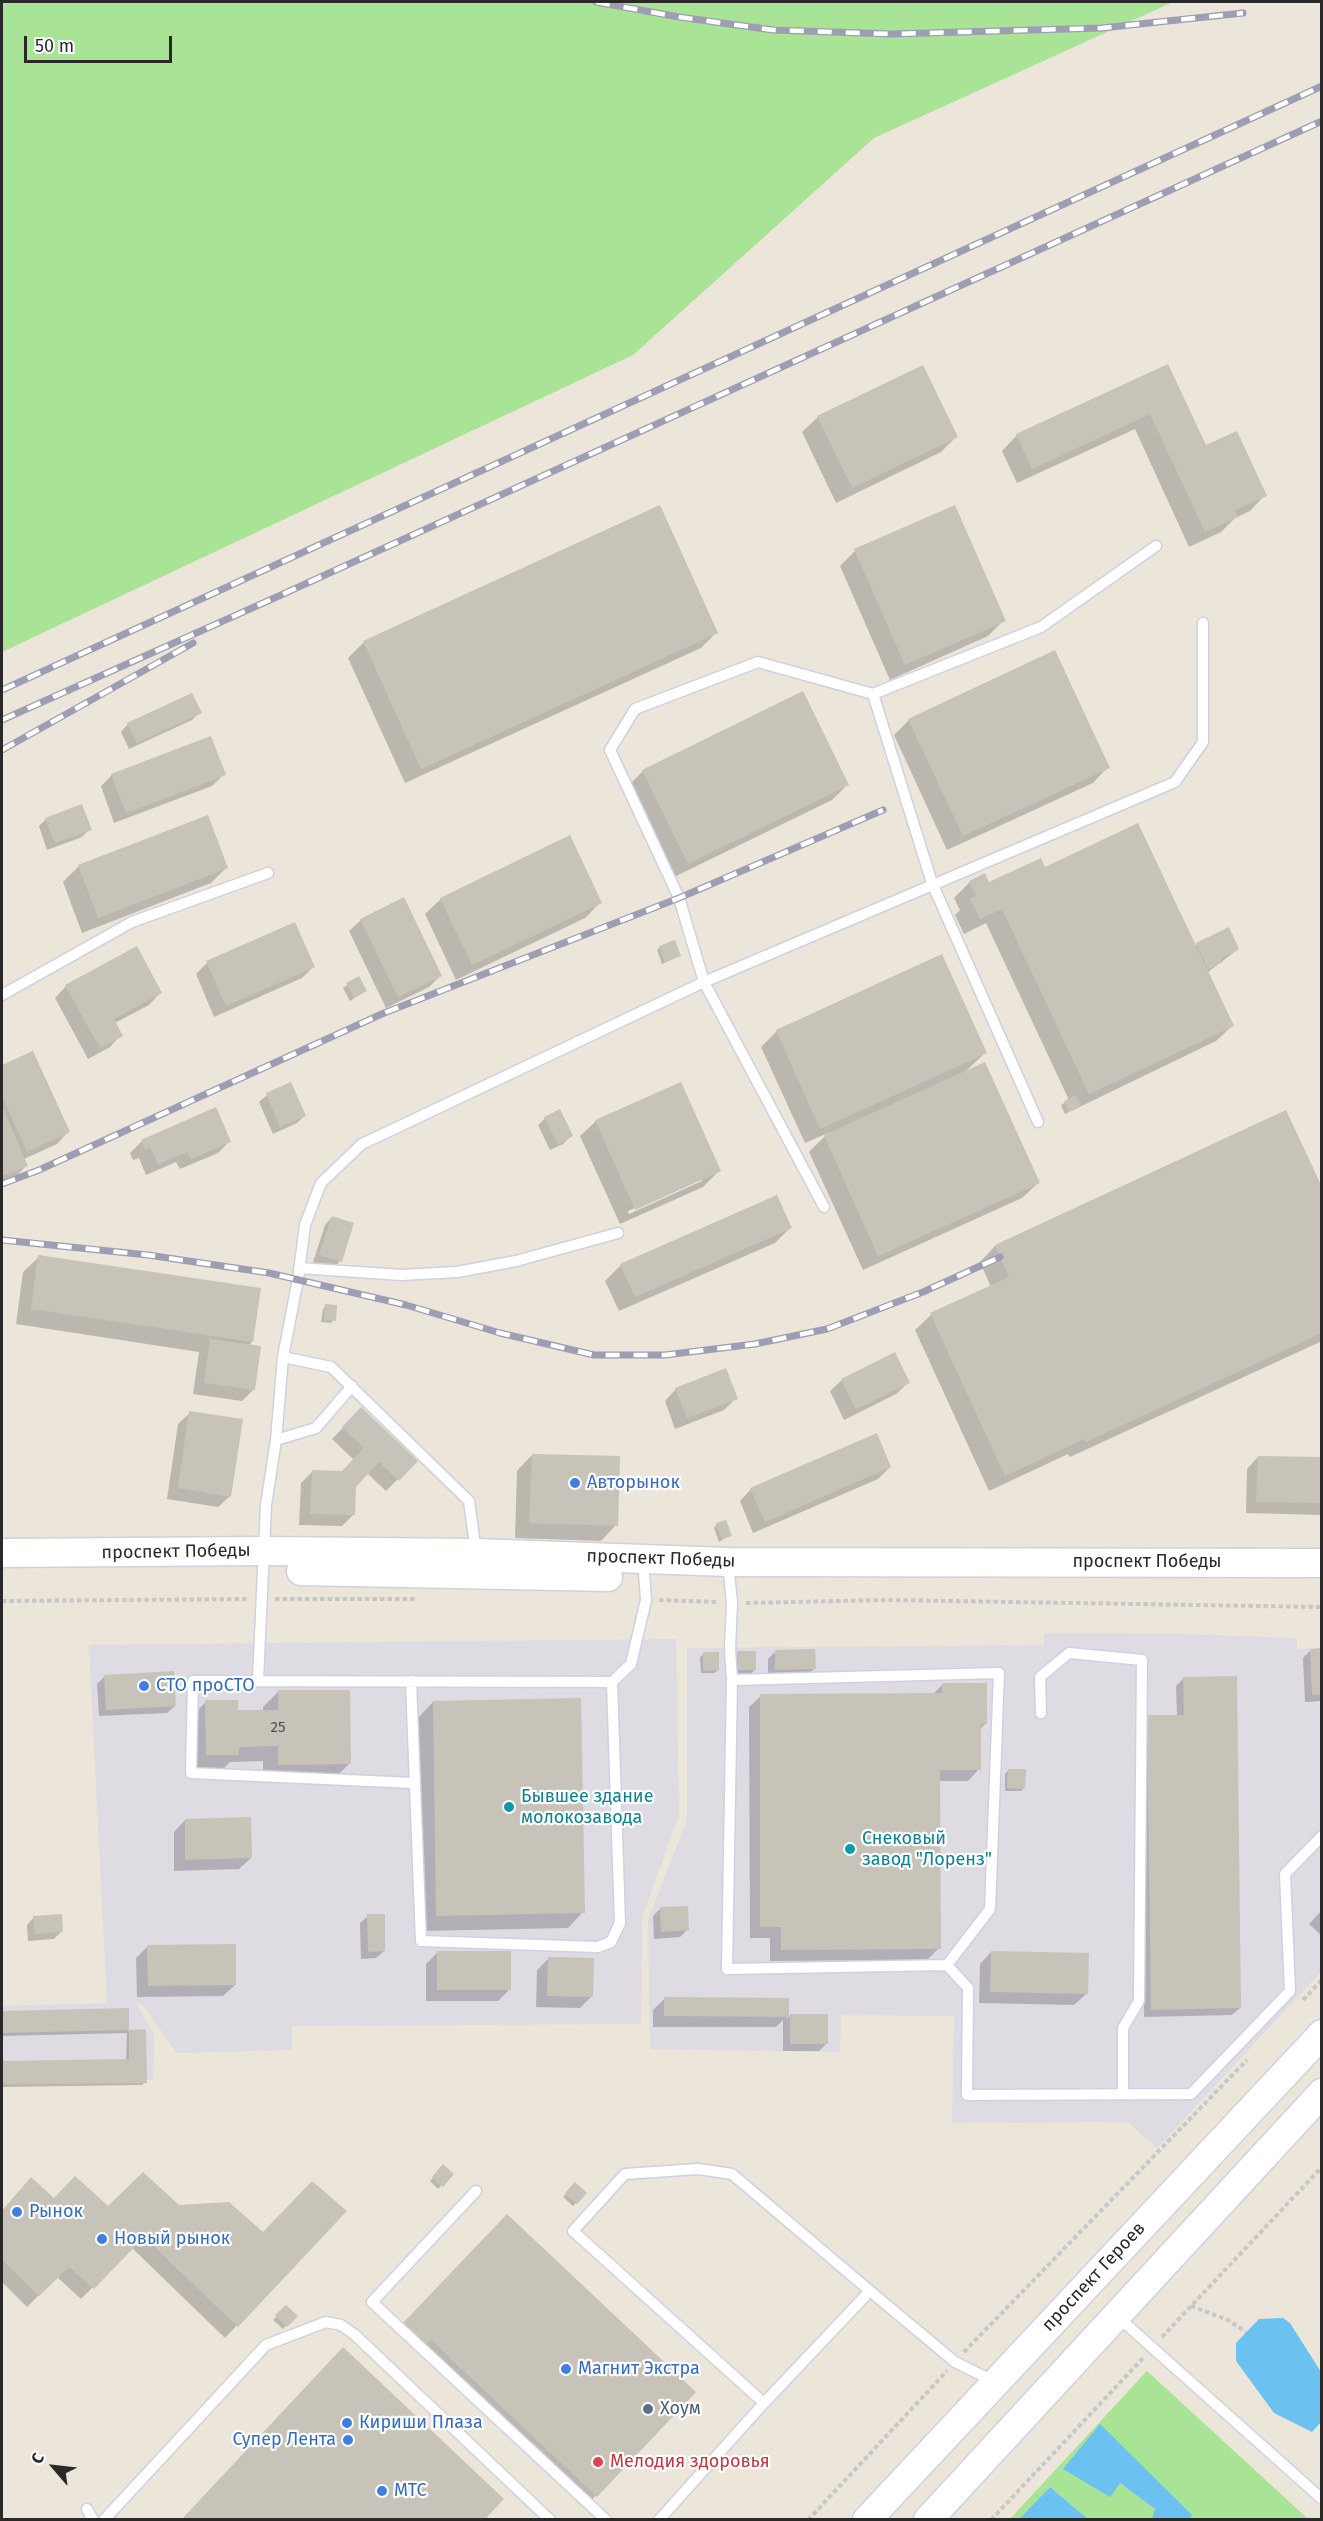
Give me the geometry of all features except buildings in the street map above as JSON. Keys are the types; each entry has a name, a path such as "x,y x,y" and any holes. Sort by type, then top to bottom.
{"main road":[{"name":"проспект Победы","path":"2,1553 729,1572 1322,1582"},
{"name":"проспект Победы","path":"2,1572 476,1553 644,1568"},
{"name":"проспект Победы","path":"729,1572 1322,1563"},
{"name":"проспект Героев","path":"867,2520 1322,2034"},
{"path":"928,2520 1322,2092"}],"lane":[{"path":"824,1207 704,982 679,898 610,750 635,709 758,662 873,693 1041,627 1156,546"},
{"path":"258,1680 266,1505 276,1440 283,1357 304,1226 321,1183 362,1144 704,982 932,883 1175,782 1203,742 1203,623"},
{"path":"873,693 932,883 1038,1122"},
{"path":"2,995 132,922 268,873"},
{"path":"299,1268 401,1275 457,1272 516,1261 618,1233"},
{"path":"283,1357 332,1367 469,1501 476,1553"},
{"path":"276,1440 316,1428 352,1386"},
{"path":"414,1783 191,1773 194,1681 612,1682 631,1664 646,1600 644,1568"},
{"path":"729,1572 732,1680 727,1970 947,1965 968,1988 967,2095 1191,2094 1290,1991 1285,1874 1322,1836"},
{"path":"1041,1713 1040,1677 1069,1653 1142,1660 1139,2001 1124,2028 1123,2093"},
{"path":"732,1680 999,1673 990,1909 947,1965"},
{"path":"411,1681 421,1941 598,1947 611,1942 620,1923 612,1682"},
{"path":"764,2403 573,2231 625,2174 698,2169 732,2174 954,2362 995,2382"},
{"path":"476,2191 372,2302 606,2520"},
{"path":"659,2520 764,2403 870,2291"},
{"path":"1115,2315 1154,2347 1322,2499"},
{"path":"104,2520 266,2345 326,2322 341,2325 354,2334 550,2520"},
{"path":"87,2509 93,2520"}],"path":[{"path":"1297,2007 1322,1980"},
{"path":"808,2520 954,2362 1248,2059"},
{"path":"1191,2306 1228,2320 1246,2332"}],"shaded area":[{"path":"1044,1633 1297,1638 1297,1649 1321,1648 1321,1972 1157,2148 1128,2122 952,2123 954,2016 841,2015 840,2052 650,2049 648,1920 687,1820 687,1648 1044,1645"},
{"path":"676,1639 679,1815 642,1917 641,2024 292,2026 292,2050 177,2053 141,2003 136,2003 154,2034 153,2080 2,2083 2,2006 116,2003 107,2003 89,1645"}],"green space":[{"path":"2,2 1173,2 874,138 633,355 2,652"},
{"path":"1147,2371 1308,2519 1190,2519 1191,2515 1100,2425 1120,2483 1155,2509 1152,2519 1088,2519 1050,2487 1019,2519 1009,2520"}],"water":[{"path":"1283,2318 1290,2323 1321,2372 1321,2422 1312,2432 1274,2413 1236,2361 1236,2343 1259,2319"},
{"path":"1100,2424 1192,2515 1190,2519 1152,2519 1155,2509 1120,2483 1110,2497 1063,2469"},
{"path":"1050,2487 1088,2519 1019,2519"}],"railway":[{"path":"596,2 679,17 773,30 892,34 1102,28 1243,13"},
{"path":"2,690 1322,86"},
{"path":"2,720 1322,121"},
{"path":"2,750 193,643"},
{"path":"2,1184 39,1170 384,1013 679,898 883,810"},
{"path":"2,1240 148,1255 269,1273 406,1305 500,1333 594,1355 665,1355 755,1344 827,1329 923,1292 1000,1257"}],"place":[{"name":"Авторынок","path":"575,1483"},
{"name":"СТО проСТО","path":"144,1686"},
{"name":"Бывшее здание молокозавода","path":"509,1807"},
{"name":"Снековый завод \"Лоренз\"","path":"850,1849"},
{"name":"Рынок","path":"17,2212"},
{"name":"Новый рынок","path":"102,2239"},
{"name":"Магнит Экстра","path":"566,2369"},
{"name":"Хоум","path":"648,2409"},
{"name":"Кириши Плаза","path":"347,2423"},
{"name":"Супер Лента","path":"348,2440"},
{"name":"Мелодия здоровья","path":"598,2462"},
{"name":"МТС","path":"382,2491"}]}
